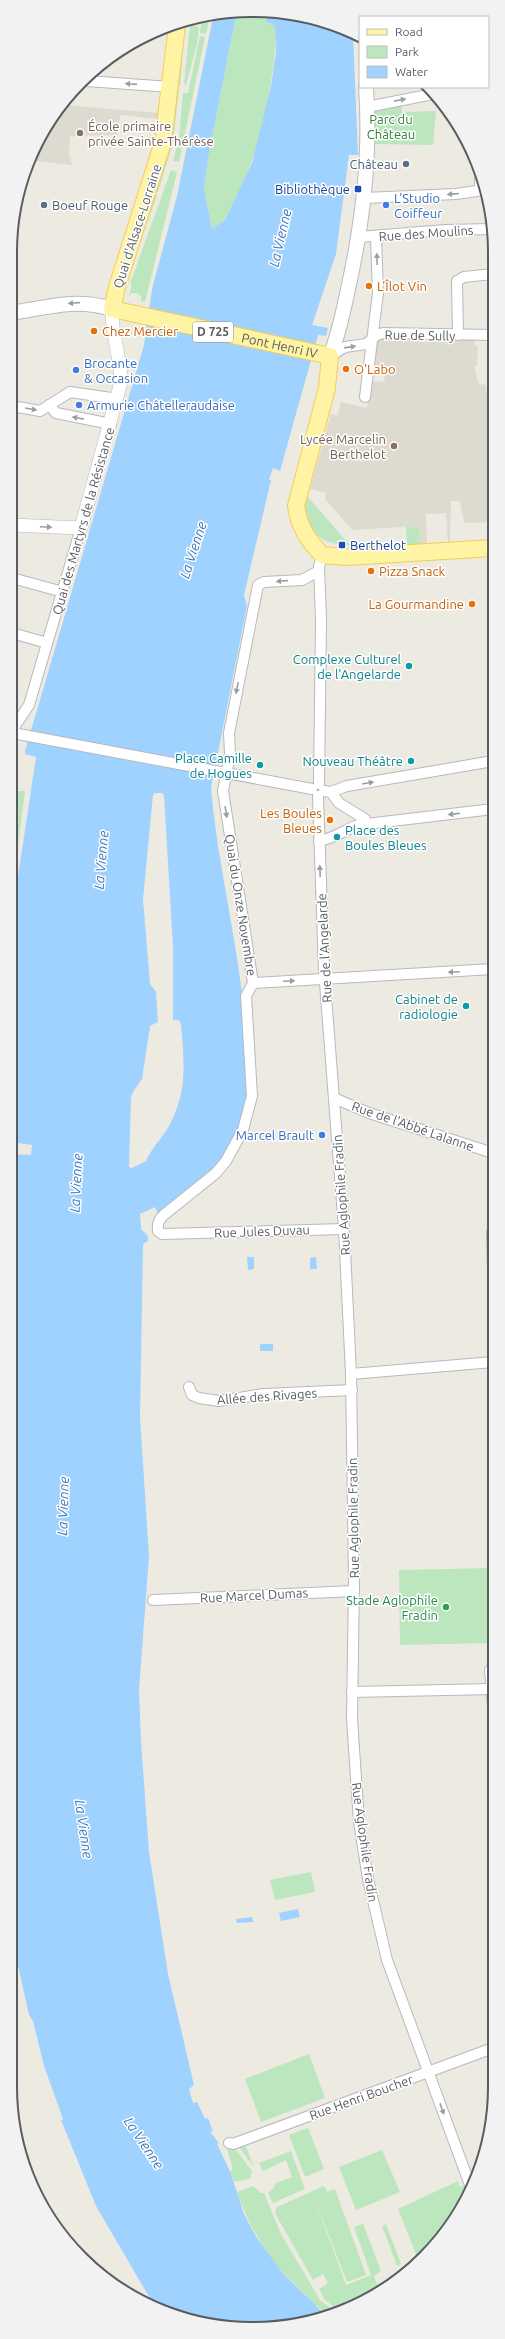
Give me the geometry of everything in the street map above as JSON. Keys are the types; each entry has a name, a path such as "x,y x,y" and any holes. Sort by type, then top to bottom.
{"main road":[{"name":"Quai d'Alsace-Lorraine","path":"112,309 117,287 159,155 170,87 177,29"},
{"path":"366,88 368,147 359,237 337,338 330,356 326,388 296,506 298,520 304,534 322,555 346,557 488,548"},
{"name":"D 725","path":"17,312 76,302 94,304 112,309"},
{"name":"Pont Henri IV","path":"112,309 330,356"}],"street":[{"path":"91,81 170,87"},
{"path":"367,107 428,95"},
{"path":"364,198 423,196 480,190"},
{"name":"Rue des Moulins","path":"359,237 376,237 445,230 486,229"},
{"path":"365,397 370,340 378,293 376,237"},
{"path":"458,335 457,281 464,277 488,275"},
{"name":"Quai des Martyrs de la Résistance","path":"17,730 30,705 118,399 121,371 112,327 112,309"},
{"name":"Rue de Sully","path":"330,356 345,347 361,346 382,333 488,336"},
{"path":"17,407 37,411 70,392 118,399"},
{"path":"49,405 56,413 111,424"},
{"path":"17,525 81,528"},
{"name":"Rue de l'Angelarde","path":"322,555 319,571 321,620 321,791 319,840 324,980 334,1098"},
{"name":"Quai du Onze Novembre","path":"180,1234 162,1234 158,1232 159,1218 216,1173 235,1146 249,1112 252,1079 246,996 253,983 224,797 226,773 230,754 228,733 258,585 264,582 302,580 319,571"},
{"path":"17,579 63,592"},
{"path":"17,634 47,643"},
{"path":"17,732 321,791 488,762"},
{"path":"321,791 365,819 362,824"},
{"path":"319,840 334,838 345,830 362,824 488,810"},
{"path":"253,983 488,970"},
{"name":"Rue de l'Abbé Lalanne","path":"334,1098 370,1113 488,1151"},
{"name":"Rue Aglophile Fradin","path":"334,1098 344,1229 352,1390 354,1591 352,1692 359,1822 368,1879 387,1960 468,2181"},
{"name":"Rue Jules Duvau","path":"180,1234 344,1229"},
{"path":"351,1374 488,1362"},
{"name":"Allée des Rivages","path":"189,1387 192,1395 198,1398 219,1401 259,1394 352,1390"},
{"name":"Rue Marcel Dumas","path":"153,1600 354,1591"},
{"path":"352,1692 488,1689"},
{"name":"Rue Henri Boucher","path":"229,2143 248,2138 488,2050"}],"shaded area":[{"name":"École primaire privée Sainte-Thérèse","path":"69,105 160,113 159,119 120,115 118,135 70,136 69,154 72,165 35,161 41,148"},
{"name":"Lycée Marcelin Berthelot","path":"432,337 475,338 475,346 478,346 477,365 474,366 479,385 485,384 488,392 488,522 464,523 460,501 451,501 450,543 448,543 446,513 426,514 427,544 420,545 419,526 352,530 325,499 326,493 310,489 331,414 337,416 341,402 367,408 370,384 374,381 384,382 385,374 375,372 372,368 375,343 381,339 432,342"}],"green space":[{"path":"235,18 267,18 268,22 275,26 276,36 267,105 259,140 240,190 222,223 216,228 212,229 204,188 209,153"},
{"path":"209,22 206,34 200,33 201,23"},
{"path":"191,25 199,27 197,44 186,85 184,83"},
{"path":"185,27 180,86 175,85 181,28"},
{"path":"200,36 205,37 179,162 173,161 179,138 183,93 188,93"},
{"path":"174,89 179,89 173,143 158,192 154,191"},
{"name":"Parc du Château","path":"402,104 402,112 436,111 433,145 374,144 373,112 376,108"},
{"path":"171,170 177,172 145,302 141,301 141,296 137,293 132,293 129,296 132,285 130,284"},
{"path":"153,194 157,196 125,283"},
{"path":"308,497 348,543 369,542 370,545 344,545 333,543 324,540 316,534 310,525 307,514 305,499"},
{"path":"419,526 420,545 407,545 406,527"},
{"path":"17,791 25,791 17,854"},
{"name":"Stade Aglophile Fradin","path":"488,1568 488,1643 400,1645 399,1570"},
{"path":"311,1872 315,1892 275,1900 270,1880"},
{"path":"309,2054 325,2098 261,2122 245,2079"},
{"path":"308,2128 324,2169 305,2177 289,2135"},
{"path":"245,2144 254,2167 237,2145"},
{"path":"226,2146 233,2146 252,2171 250,2179 234,2182 230,2171 233,2169"},
{"path":"382,2150 400,2192 356,2210 339,2167"},
{"path":"291,2151 305,2189 273,2203 268,2193 273,2189 276,2183 292,2177 286,2160 263,2171 259,2163"},
{"path":"458,2181 460,2187 465,2185 464,2191 448,2217 430,2242 417,2255 398,2209"},
{"path":"253,2186 261,2193 264,2193 281,2234 320,2300 331,2309 322,2312 277,2266 251,2225 237,2192"},
{"path":"324,2186 327,2192 335,2189 366,2275 347,2282 314,2197 346,2285 371,2275 354,2227 363,2224 381,2271 374,2276 377,2285 357,2298 335,2307 325,2300 319,2289 328,2283 323,2274 313,2280 275,2213 277,2207"},
{"path":"386,2224 401,2264 397,2266 382,2226"}],"water":[{"name":"La Vienne","path":"235,18 209,153 204,188 212,229 225,220 252,163 271,86 276,51 275,26 266,21 266,18 283,19 313,25 328,29 353,39 358,155 349,155 336,254 312,325 328,328 326,336 318,335 280,471 273,468 269,480 271,480 244,595 247,606 211,788 214,819 244,1008 249,1079 246,1106 242,1121 233,1142 214,1168 197,1184 158,1214 155,1207 140,1214 141,1229 148,1236 148,1241 143,1244 140,1417 149,1556 139,1690 149,1852 168,1974 194,2085 189,2089 193,2103 197,2102 205,2119 208,2118 213,2131 210,2132 219,2143 217,2144 230,2171 244,2214 257,2238 285,2276 321,2312 283,2320 252,2322 222,2320 192,2314 177,2310 150,2299 96,2206 61,2120 63,2119 44,2066 33,2021 29,2015 17,1961 17,1154 31,1155 32,1145 17,1143 17,883 36,757 25,754 25,751 144,345 152,289 177,196 212,21","holes":["155,793 162,793 164,796 173,947 173,1020 179,1020 181,1024 184,1064 182,1088 175,1113 169,1126 146,1161 132,1168 129,1167 131,1097 142,1079 150,1026 158,1022 156,992 150,984 143,899 153,795"]},
{"path":"247,1257 254,1257 254,1269 248,1270"},
{"path":"316,1257 317,1269 310,1269 310,1258"},
{"path":"260,1344 273,1344 273,1351 260,1351"},
{"path":"298,1909 300,1917 281,1921 279,1913"},
{"path":"252,1917 253,1922 237,1923 236,1919"}],"place":[{"name":"École primaire privée Sainte-Thérèse","path":"80,133"},
{"name":"Château","path":"406,164"},
{"name":"Bibliothèque","path":"358,189"},
{"name":"Boeuf Rouge","path":"44,205"},
{"name":"L'Studio Coiffeur","path":"386,205"},
{"name":"L'Îlot Vin","path":"369,286"},
{"name":"Chez Mercier","path":"94,331"},
{"name":"O'Labo","path":"346,369"},
{"name":"Brocante & Occasion","path":"76,370"},
{"name":"Armurie Châtelleraudaise","path":"79,405"},
{"name":"Lycée Marcelin Berthelot","path":"394,446"},
{"name":"Berthelot","path":"342,545"},
{"name":"Pizza Snack","path":"371,571"},
{"name":"La Gourmandine","path":"472,604"},
{"name":"Complexe Culturel de l'Angelarde","path":"409,666"},
{"name":"Nouveau Théâtre","path":"411,761"},
{"name":"Place Camille de Hogues","path":"260,765"},
{"name":"Les Boules Bleues","path":"330,820"},
{"name":"Place des Boules Bleues","path":"337,837"},
{"name":"Cabinet de radiologie","path":"466,1006"},
{"name":"Marcel Brault","path":"322,1135"},
{"name":"Stade Aglophile Fradin","path":"446,1607"}]}
